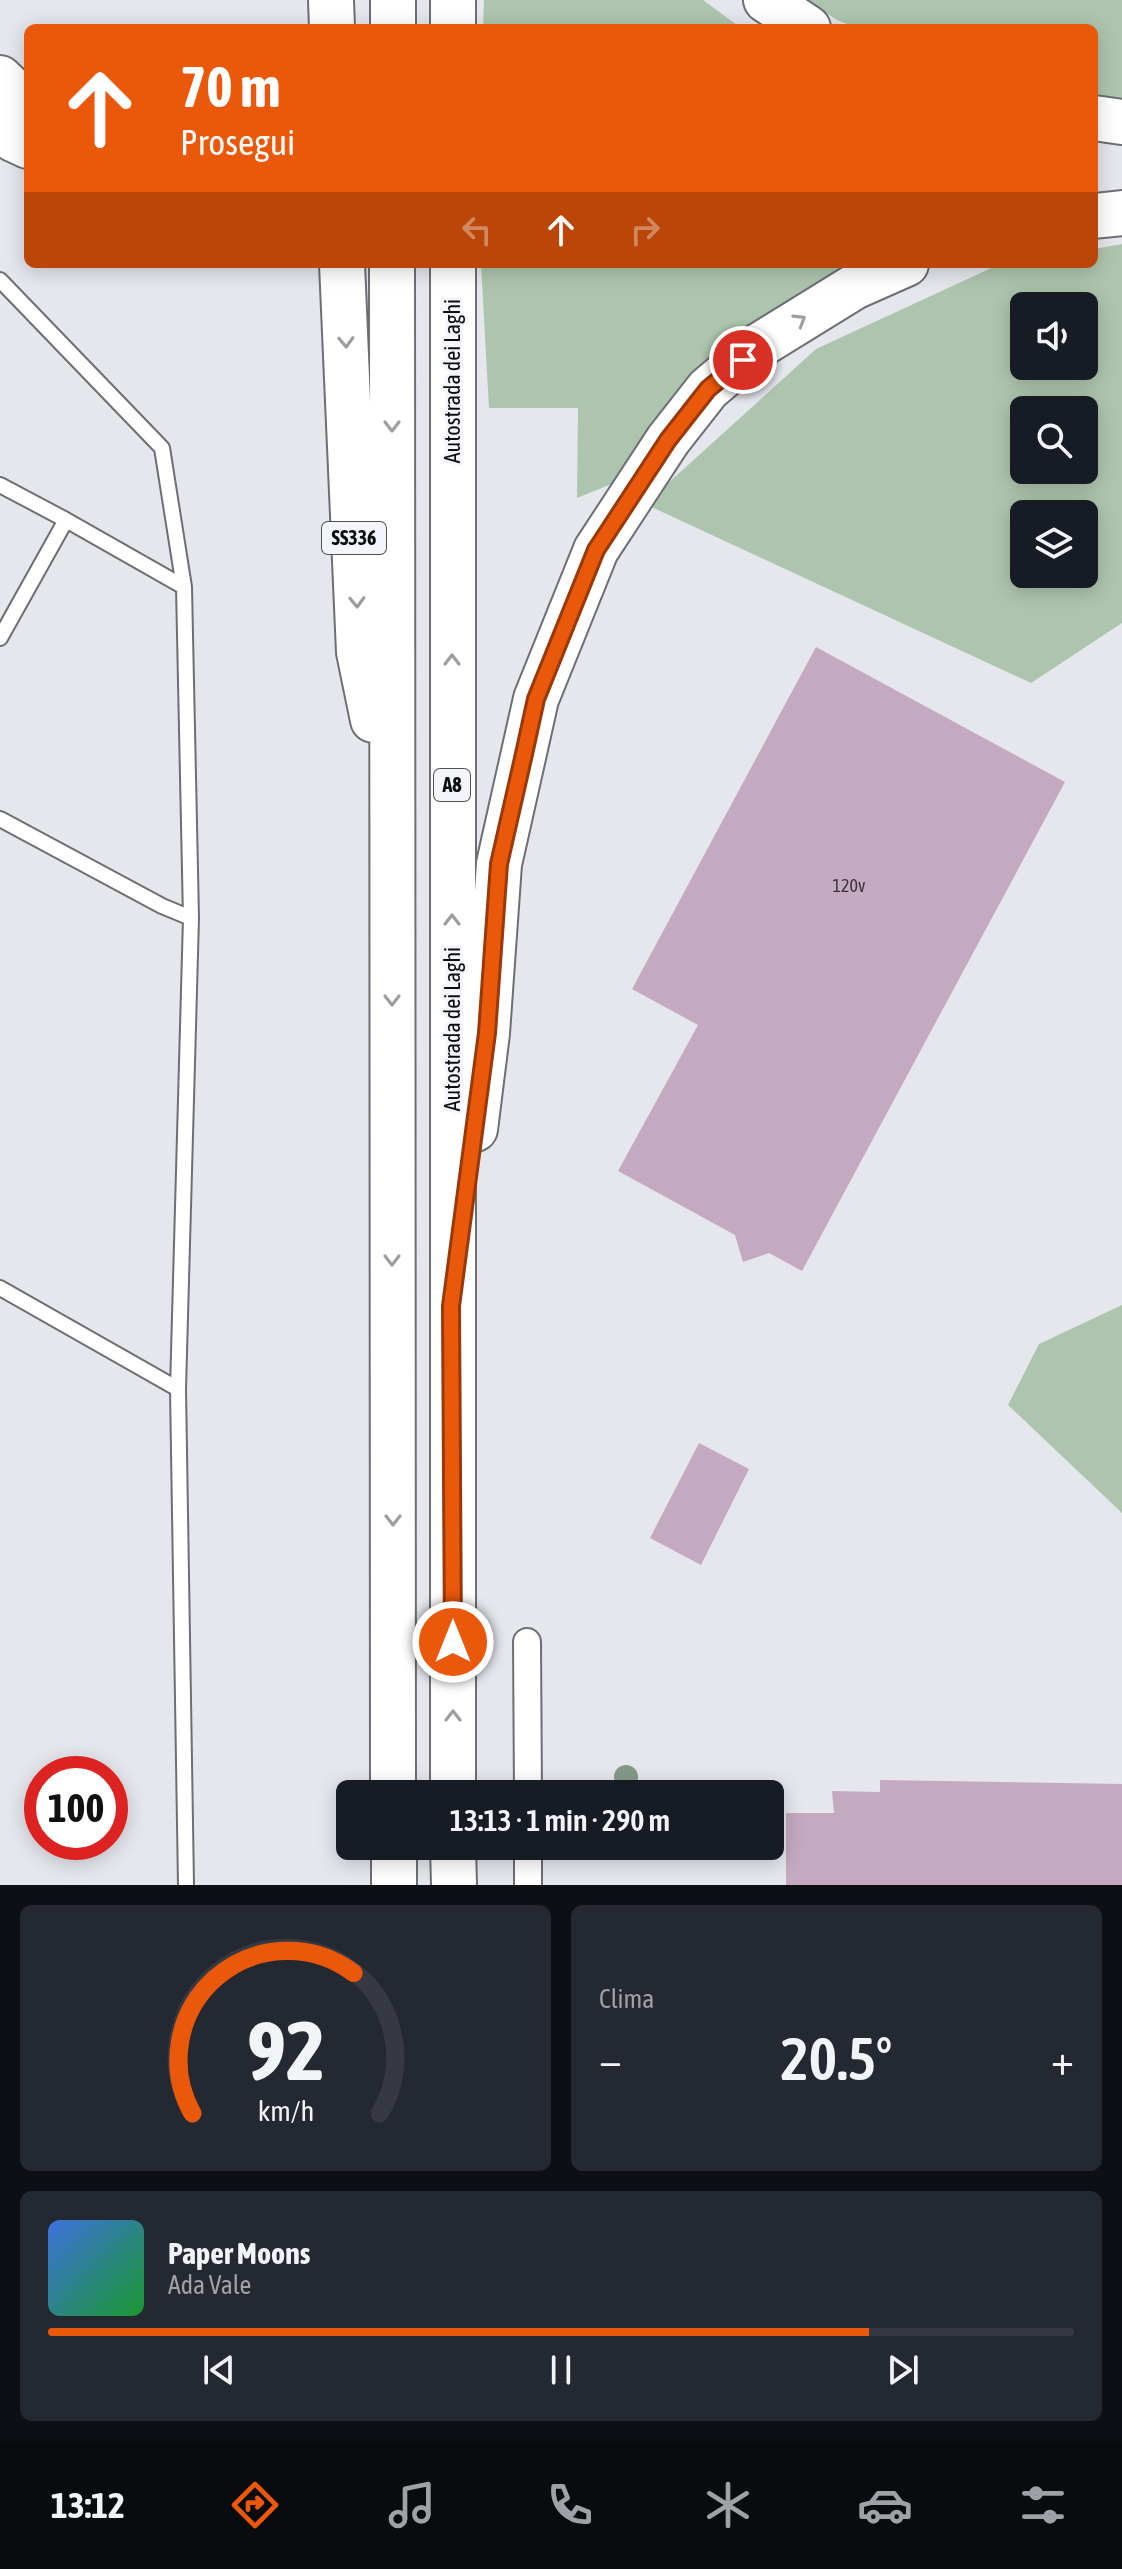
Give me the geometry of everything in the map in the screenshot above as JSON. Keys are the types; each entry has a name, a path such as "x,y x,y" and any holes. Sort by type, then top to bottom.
{"highway":[{"path":"331,0 332,24"},
{"path":"393,0 393,24"},
{"path":"453,0 453,24"},
{"path":"766,0 802,24"},
{"path":"0,78 24,101"},
{"path":"1098,119 1122,122"},
{"path":"0,127 24,144"},
{"path":"1098,140 1122,139"},
{"path":"1098,186 1122,186"},
{"path":"1098,216 1122,213"},
{"name":"SS336","path":"342,268 359,652 392,810"},
{"path":"392,268 393,1780"},
{"name":"Autostrada dei Laghi","path":"453,268 453,1780"},
{"path":"451,1306 487,1033 499,864 536,699 596,550 668,440 708,389 760,345 854,287 897,268"},
{"path":"394,1860 394,1885"},
{"path":"453,1860 454,1885"}],"street":[{"path":"527,1642 528,1780"},
{"path":"528,1860 528,1885"}],"lane":[{"path":"0,280 162,448 184,587 191,918 178,1389 186,1885"},
{"path":"0,485 184,587"},
{"path":"0,638 66,520"},
{"path":"0,819 162,906 191,918"},
{"path":"0,1288 178,1389"}],"green space":[{"path":"484,0 703,0 736,24 483,24"},
{"path":"806,0 1122,0 1122,100 1098,96 1098,24 847,24"},
{"path":"1122,244 1122,623 1031,683 645,504 816,349 991,268 1098,268 1098,248"},
{"path":"481,268 851,268 619,481 577,498 578,408 489,408"},
{"path":"1122,1305 1122,1513 1008,1405 1039,1344"}],"building":[{"path":"816,647 1065,782 802,1271 769,1253 743,1262 735,1235 618,1171 698,1025 632,989"},
{"path":"699,1443 749,1469 701,1565 650,1538"},
{"path":"880,1780 1122,1784 1122,1885 786,1885 786,1813 834,1813 832,1791 880,1792"}],"route":[{"path":"453,1642 451,1306 487,1033 499,864 536,699 596,550 668,440 708,389 743,360"}]}
